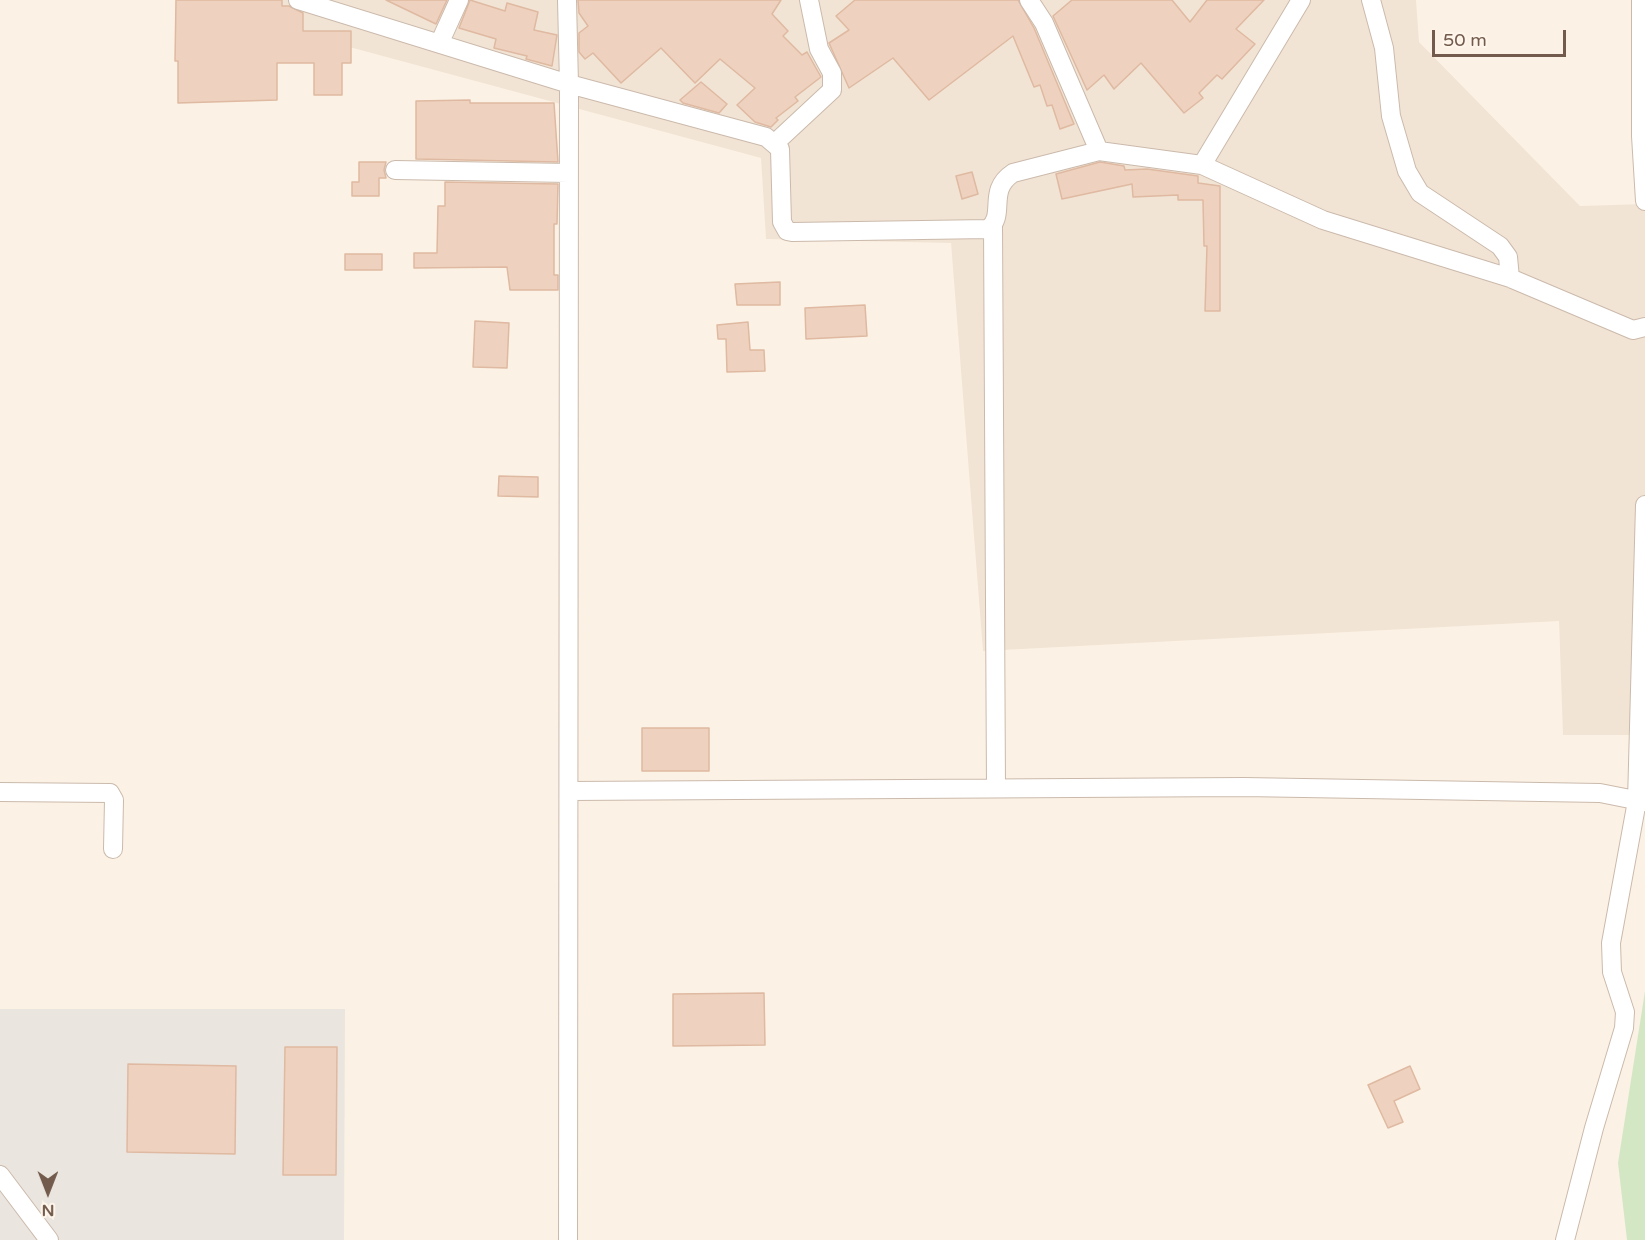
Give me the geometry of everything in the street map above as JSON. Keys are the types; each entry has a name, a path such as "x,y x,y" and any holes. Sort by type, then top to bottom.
{"street":[{"path":"298,0 440,42 569,84 766,137 780,149 782,222 787,231 981,230 993,225"},
{"path":"440,42 459,0"},
{"path":"567,0 569,84 568,1240"},
{"path":"775,143 832,90 832,73 819,49 809,0"},
{"path":"1029,0 1044,23 1099,151"},
{"path":"1202,165 1300,0"},
{"path":"1371,0 1384,48 1391,116 1407,171 1420,193 1500,246 1508,257 1510,278"},
{"path":"1641,0 1641,136 1645,201"},
{"path":"996,787 993,225 996,193 1003,180 1013,173 1099,151 1202,165 1323,220 1510,278 1618,325 1643,333"},
{"path":"395,170 569,173"},
{"path":"1565,1240 1594,1128 1624,1028 1625,1012 1612,972 1611,943 1641,801 1645,505"},
{"path":"569,791 1244,787 1588,793 1641,801"},
{"path":"0,792 110,794 114,800 113,849"},
{"path":"0,1175 49,1240"}],"shaded area":[{"path":"175,0 1416,0 1419,42 1580,206 1645,204 1645,735 1563,735 1559,621 983,651 951,243 766,239 761,158"},
{"path":"0,1009 345,1009 344,1240 0,1240"}],"green space":[{"path":"1645,991 1645,1240 1627,1240 1618,1163"}],"building":[{"path":"176,0 282,0 282,6 289,6 303,13 303,31 351,31 351,63 342,63 342,95 314,95 314,63 277,63 277,100 178,103 178,61 175,61"},
{"path":"386,0 447,0 436,24"},
{"path":"470,0 505,11 507,3 538,12 534,30 557,35 552,66 526,59 527,56 494,48 496,39 459,28"},
{"path":"578,0 781,0 772,14 788,31 783,36 802,55 807,52 821,77 795,97 798,101 776,118 778,120 771,127 755,122 737,105 755,88 720,59 695,83 661,48 621,83 593,53 585,59 579,52 579,33 588,26 579,13"},
{"path":"855,0 1018,0 1034,28 1074,124 1060,129 1052,105 1047,106 1040,85 1034,87 1013,36 929,100 893,58 849,88 829,43 849,30 836,16"},
{"path":"1072,0 1172,0 1190,22 1207,0 1264,0 1236,29 1255,44 1222,79 1217,75 1199,93 1203,98 1184,113 1141,63 1114,89 1104,75 1087,90 1053,16"},
{"path":"701,82 727,104 719,113 683,103 680,100"},
{"path":"470,100 470,103 554,103 558,162 416,159 416,101"},
{"path":"359,162 386,162 384,170 386,178 379,178 379,196 352,196 352,182 359,182"},
{"path":"1100,162 1124,166 1125,170 1147,169 1198,176 1198,183 1220,186 1220,311 1205,311 1207,246 1204,246 1203,200 1178,200 1178,195 1133,197 1132,184 1062,199 1056,174"},
{"path":"972,172 978,194 962,199 956,176"},
{"path":"445,182 558,184 557,224 554,224 554,275 558,275 558,290 510,290 507,267 414,268 414,253 437,253 438,206 445,206"},
{"path":"345,254 382,254 382,270 345,270"},
{"path":"780,282 780,305 737,305 735,284"},
{"path":"865,305 867,336 806,339 805,308"},
{"path":"475,321 509,323 507,368 473,367"},
{"path":"748,322 750,350 764,350 765,371 727,372 726,339 718,339 717,325"},
{"path":"499,476 538,477 538,497 498,496"},
{"path":"642,728 709,728 709,771 642,771"},
{"path":"764,993 765,1045 673,1046 673,994"},
{"path":"285,1047 337,1047 336,1175 283,1175"},
{"path":"128,1064 236,1066 235,1154 127,1152"},
{"path":"1410,1066 1420,1089 1394,1101 1403,1122 1388,1128 1368,1085"}]}
